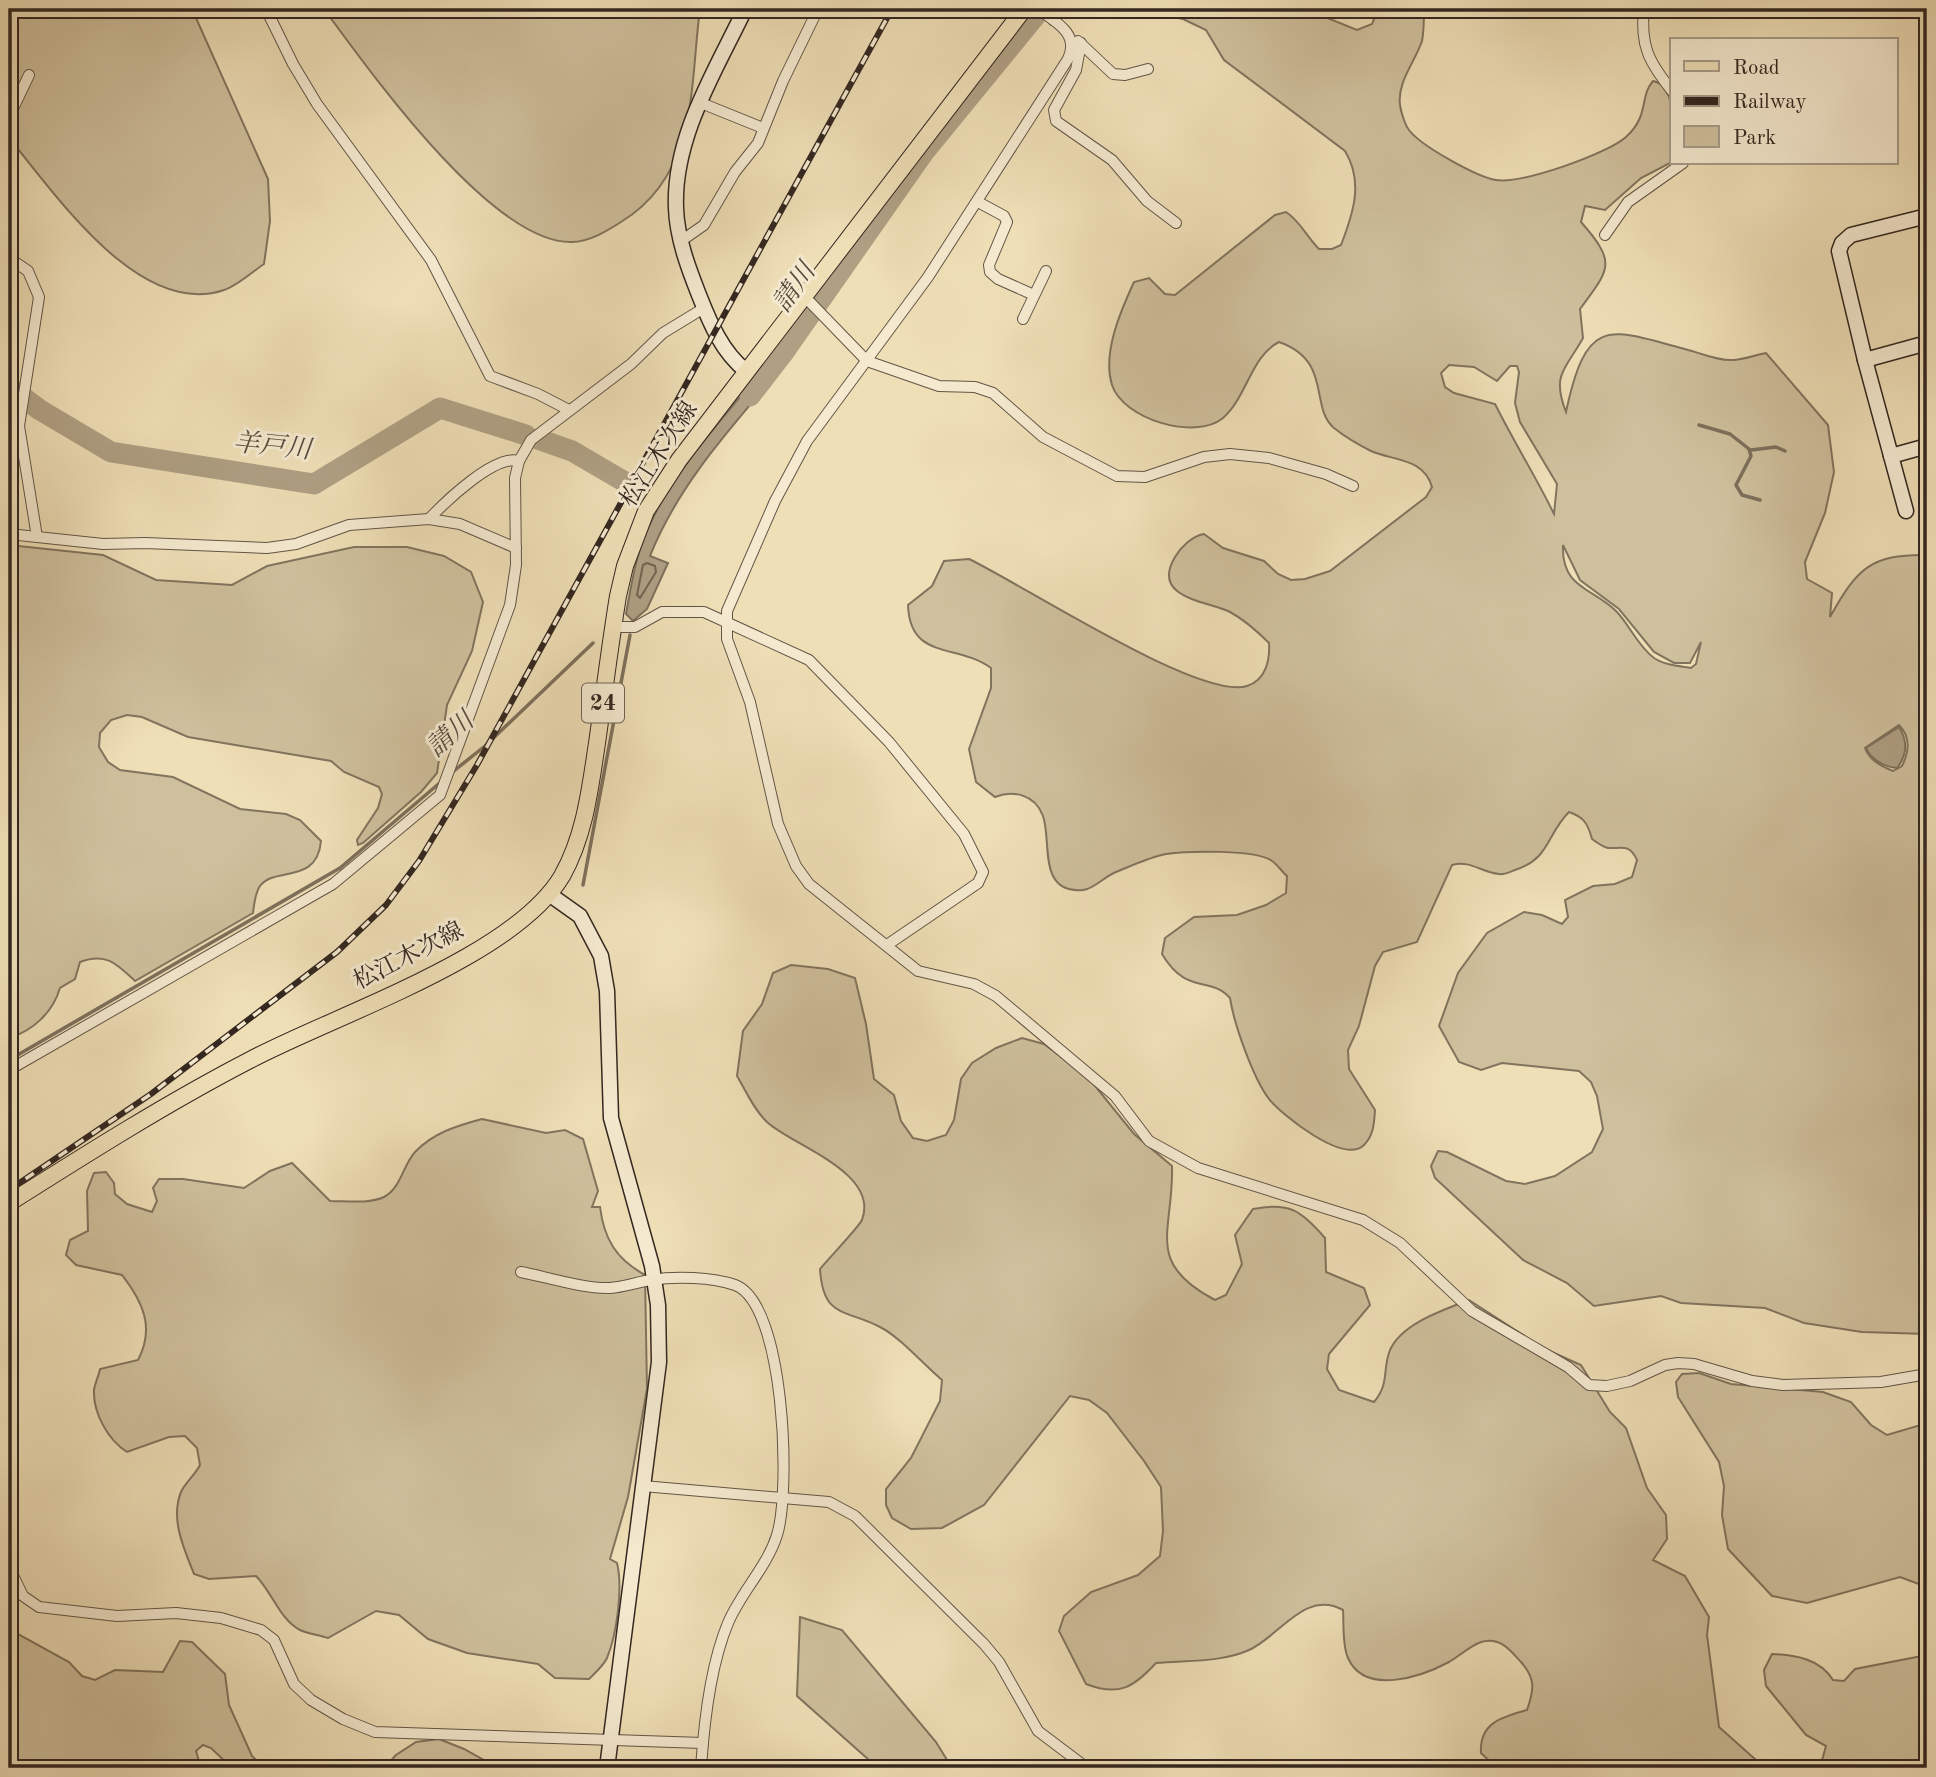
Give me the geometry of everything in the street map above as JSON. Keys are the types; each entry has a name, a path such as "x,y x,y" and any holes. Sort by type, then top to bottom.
{"main road":[{"name":"松江木次線","path":"9,1203 114,1137 250,1060 434,973 492,941 523,921 549,894 579,840 589,800 613,627 625,566 646,511 679,460 746,371 809,301 1024,9"}],"street":[{"path":"266,9 293,64 317,104 431,260 490,376 538,394 569,410"},
{"path":"745,9 686,141 677,181 676,207 681,241 704,308 725,349 746,371"},
{"path":"681,241 704,225 735,172 758,143 818,9"},
{"path":"1038,9 1081,43 1113,74 1125,75 1148,69"},
{"path":"1053,20 1062,9"},
{"path":"1644,9 1642,28 1646,53 1670,88"},
{"path":"1070,34 1073,45 1068,59 978,202 795,460 727,611 727,639 750,702 778,824 796,866 809,884 918,971 974,984 996,996 1115,1096 1149,1141 1159,1148 1198,1168 1363,1220 1400,1243 1472,1311 1568,1367 1589,1385 1607,1387 1630,1381 1664,1365 1678,1363 1694,1364 1752,1381 1783,1385 1881,1382 1927,1374"},
{"path":"1081,43 1076,70 1054,110 1056,121 1112,160 1147,201 1176,223"},
{"path":"9,117 29,75"},
{"path":"701,103 763,128"},
{"path":"1605,235 1628,202 1682,164"},
{"path":"978,202 1006,219 989,265 990,272 998,279 1034,295"},
{"path":"1906,511 1865,360 1840,247 1851,235 1927,216"},
{"path":"9,258 29,271 38,297 19,426 37,537"},
{"path":"1023,319 1046,271"},
{"path":"809,301 867,361 939,386 975,387 993,393 1043,437 1117,477 1145,477 1214,454 1230,454 1269,458 1326,474 1353,486"},
{"path":"9,1070 333,884 440,795 510,605 516,548 514,492 519,461 531,440 631,364 663,333 704,308"},
{"path":"1865,360 1927,343"},
{"path":"1891,456 1927,446"},
{"path":"429,519 451,497 500,461 510,458 519,461"},
{"path":"9,534 103,544 267,548 296,544 349,525 429,519 460,524 516,548"},
{"path":"613,627 635,627 662,612 704,612 799,653 820,669 889,742 964,834 980,861 983,873 978,883 887,945"},
{"path":"549,894 580,916 601,956 607,991 611,1118 654,1279 659,1362 607,1768"},
{"path":"521,1272 609,1288 654,1279 717,1281 744,1289 758,1306 774,1360 786,1472 785,1496 772,1548 728,1623 703,1743 701,1768"},
{"path":"643,1486 822,1500 855,1516 984,1644 999,1662 1038,1731 1087,1768"},
{"path":"9,1567 23,1596 39,1607 117,1616 176,1612 221,1618 261,1630 274,1640 295,1684 311,1700 334,1715 376,1732 703,1743"}],"green space":[{"path":"9,9 192,9 268,179 270,221 264,264 229,288 192,294 161,286 131,269 102,246 50,189 9,138"},
{"path":"324,9 700,9 689,108 673,165 651,197 610,229 578,242 540,235 506,215 470,185 435,149 370,71"},
{"path":"1155,9 1305,9 1357,30 1372,24 1378,9 1424,9 1422,41 1401,88 1400,105 1405,122 1415,137 1437,152 1476,173 1496,180 1544,173 1616,144 1626,137 1638,121 1646,93 1653,81 1662,85 1667,93 1670,100 1670,163 1641,178 1605,210 1585,206 1581,222 1601,248 1605,266 1598,284 1580,309 1583,338 1562,372 1562,399 1566,412 1583,358 1593,344 1605,336 1621,334 1640,337 1723,360 1766,353 1828,425 1834,472 1825,513 1805,562 1807,579 1832,593 1830,617 1849,587 1867,568 1892,558 1927,555 1927,1334 1862,1332 1804,1323 1765,1308 1681,1303 1661,1296 1594,1306 1567,1283 1523,1260 1435,1178 1431,1166 1438,1151 1447,1152 1506,1181 1525,1184 1555,1176 1592,1152 1603,1129 1597,1096 1591,1082 1579,1071 1502,1063 1481,1070 1459,1062 1439,1026 1458,973 1487,933 1524,912 1542,915 1562,924 1568,917 1565,900 1593,886 1615,884 1632,877 1637,860 1631,851 1625,848 1608,848 1598,843 1592,839 1587,825 1578,816 1569,812 1535,860 1509,872 1499,874 1465,864 1452,865 1417,942 1383,952 1375,966 1359,1026 1348,1050 1349,1069 1375,1110 1370,1137 1364,1145 1355,1149 1343,1148 1314,1135 1299,1126 1269,1099 1251,1065 1230,998 1214,987 1180,975 1162,954 1165,938 1194,917 1237,915 1266,905 1286,893 1287,876 1276,864 1252,854 1166,854 1116,872 1087,889 1068,889 1059,884 1053,875 1049,864 1043,816 1035,803 1016,794 995,797 976,782 969,749 991,688 991,668 978,660 926,643 917,635 911,623 908,605 932,586 944,561 969,559 1109,637 1191,676 1224,686 1247,686 1259,679 1266,669 1269,643 1251,626 1230,612 1197,601 1176,590 1170,582 1169,571 1184,546 1204,534 1223,548 1264,561 1278,574 1291,580 1305,579 1330,571 1426,497 1432,487 1428,478 1415,466 1371,451 1334,428 1322,408 1314,372 1307,360 1296,350 1279,342 1262,357 1231,409 1211,425 1178,427 1161,423 1130,408 1112,385 1109,359 1111,346 1134,282 1149,278 1165,294 1175,295 1275,215 1286,212 1319,249 1332,249 1341,245 1353,210 1354,174 1345,151 1224,60 1206,30 1183,19 1159,14","holes":["1449,365 1474,367 1497,381 1510,366 1517,366 1519,372 1515,403 1520,422 1557,484 1554,514 1495,404 1454,393 1445,387 1441,373","1563,545 1580,580 1619,609 1654,652 1674,663 1690,663 1701,642 1696,664 1691,668 1667,664 1654,658 1643,648 1617,612 1573,579 1567,571","1899,725 1906,734 1907,750 1902,766 1893,771 1872,759 1865,748"]},
{"path":"9,545 103,555 156,580 232,585 267,566 354,547 407,547 444,556 471,572 483,602 472,651 447,705 437,773 421,792 358,845 357,840 378,808 382,794 379,787 344,772 331,761 188,737 142,717 127,715 111,720 100,733 99,747 108,762 120,770 173,777 240,809 286,814 300,820 321,841 318,855 312,864 304,869 267,880 260,886 253,913 135,981 110,961 97,958 80,962 75,979 60,988 47,1013 26,1031 9,1038"},
{"path":"791,965 828,969 855,978 866,1024 874,1079 894,1095 901,1121 913,1138 927,1141 946,1135 954,1120 961,1079 972,1063 996,1048 1022,1038 1044,1044 1087,1076 1134,1134 1172,1166 1167,1243 1170,1258 1178,1272 1193,1286 1215,1300 1226,1295 1242,1264 1235,1235 1253,1209 1285,1208 1294,1210 1309,1221 1325,1238 1326,1272 1364,1288 1370,1305 1329,1354 1327,1369 1339,1390 1374,1402 1382,1389 1390,1350 1404,1332 1436,1313 1469,1300 1543,1348 1581,1365 1610,1412 1626,1428 1647,1488 1666,1515 1667,1539 1653,1560 1685,1576 1709,1617 1707,1635 1719,1727 1765,1768 1497,1768 1481,1753 1484,1735 1494,1723 1527,1710 1532,1691 1529,1674 1510,1650 1497,1642 1486,1641 1424,1673 1394,1680 1367,1677 1356,1670 1346,1653 1343,1610 1329,1605 1317,1605 1305,1610 1260,1643 1238,1654 1215,1659 1156,1663 1133,1684 1117,1689 1108,1690 1086,1684 1059,1631 1064,1616 1091,1592 1138,1575 1160,1556 1163,1531 1161,1487 1107,1413 1089,1400 1070,1396 984,1505 942,1528 911,1529 892,1518 886,1505 886,1489 911,1458 940,1401 942,1380 888,1332 831,1305 822,1285 820,1269 862,1220 864,1203 858,1188 830,1162 767,1122 754,1106 737,1076 743,1031 762,1004 773,973"},
{"path":"482,1119 546,1133 565,1130 583,1139 598,1191 592,1207 600,1207 608,1238 619,1255 645,1275 647,1389 628,1497 610,1559 617,1563 619,1573 618,1610 607,1658 589,1679 555,1678 538,1664 467,1653 428,1639 399,1615 376,1611 328,1638 300,1630 287,1620 256,1576 209,1579 194,1574 180,1534 177,1513 181,1492 200,1465 197,1448 185,1436 169,1437 127,1452 103,1425 94,1399 100,1369 138,1360 146,1337 141,1305 122,1275 76,1265 66,1255 70,1240 88,1231 87,1191 94,1173 106,1172 114,1183 115,1194 127,1204 152,1212 157,1201 153,1188 159,1179 183,1179 244,1188 270,1171 292,1163 330,1201 372,1201 390,1193 411,1157 429,1140"},
{"path":"1699,1373 1731,1384 1823,1392 1851,1402 1871,1425 1887,1435 1921,1425 1927,1414 1927,1587 1900,1577 1807,1603 1772,1596 1728,1549 1722,1515 1724,1486 1719,1462 1678,1397 1676,1382 1682,1374"},
{"path":"800,1617 842,1630 936,1742 952,1768 878,1768 797,1696"},
{"path":"9,1624 16,1633 69,1662 82,1676 95,1680 115,1670 163,1672 180,1641 192,1642 225,1674 229,1705 252,1756 264,1768 232,1768 211,1748 203,1745 196,1751 201,1768 9,1768"},
{"path":"1772,1654 1807,1660 1821,1667 1833,1680 1844,1681 1855,1669 1927,1655 1927,1768 1816,1768 1821,1764 1826,1746 1806,1735 1766,1686 1764,1670"},
{"path":"439,1739 498,1768 384,1768 396,1755 416,1742"}],"water":[{"path":"763,369 773,378 704,462 661,531 650,556 668,563 647,609 633,621 626,614 634,574 645,535 656,512 698,448"},
{"path":"1899,727 1905,748 1897,768 1879,762 1866,748"}],"waterway":[{"name":"請川","path":"750,396 784,352 924,152 1041,9"},
{"name":"羊戸川","path":"9,387 40,410 111,452 314,484 440,408 526,435"},
{"path":"1699,425 1730,434 1749,449 1751,456 1736,485 1742,495 1760,500"},
{"name":"羊戸川","path":"538,439 572,451 625,482"},
{"path":"1751,450 1776,447 1785,451"},
{"path":"583,885 630,635"},
{"name":"請川","path":"450,774 485,746 593,643"},
{"path":"9,1060 340,868 442,781"}],"railway":[{"path":"9,1190 151,1094 337,952 386,905 419,861 477,765 892,9"}]}
